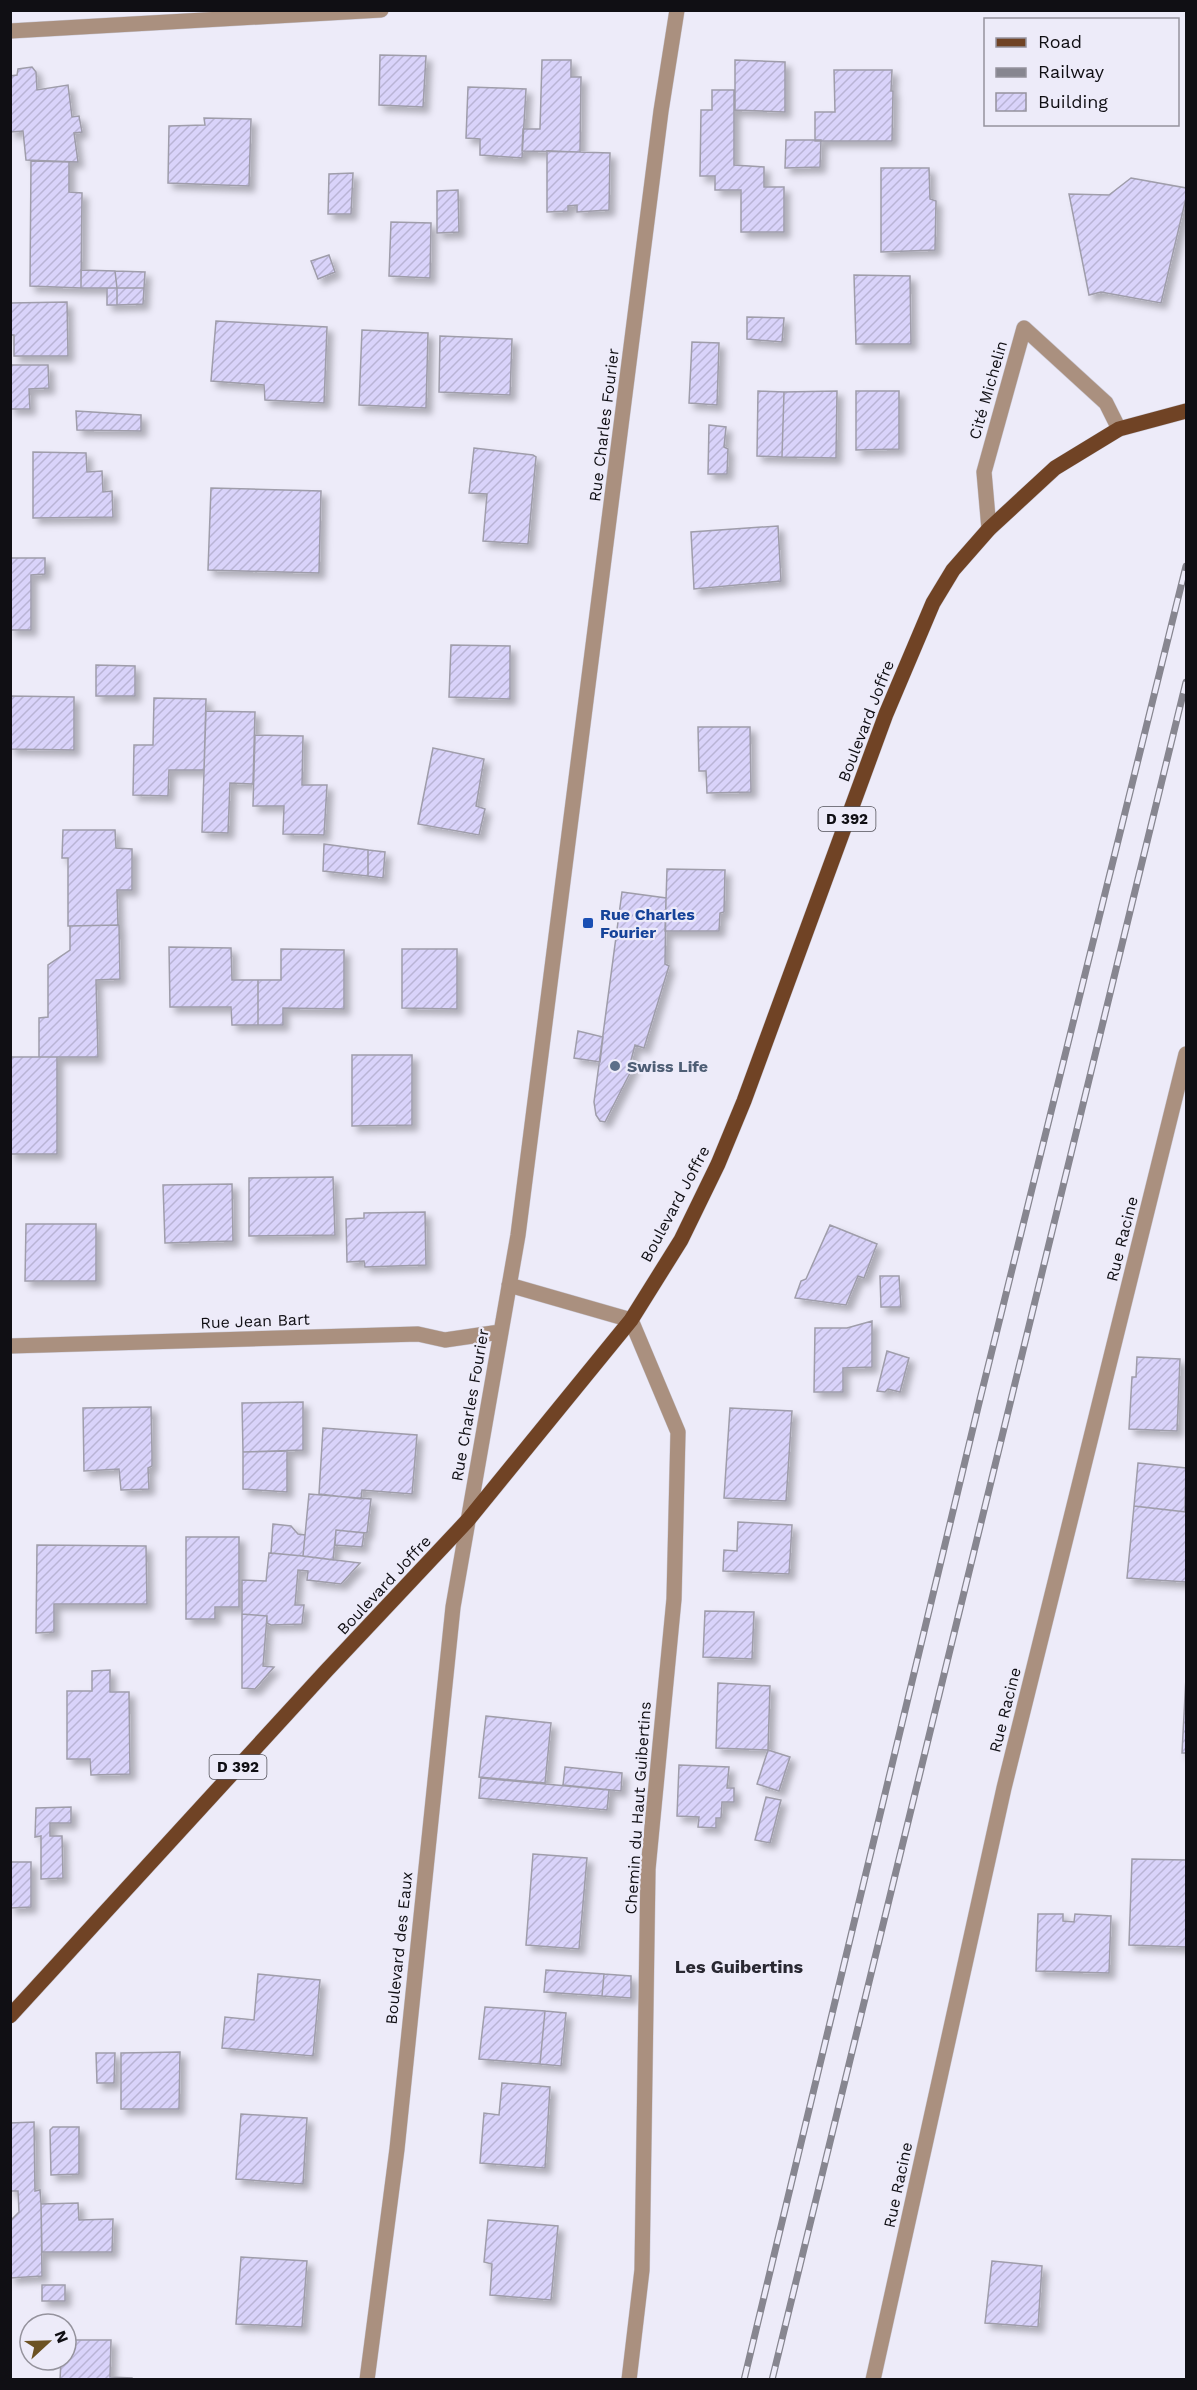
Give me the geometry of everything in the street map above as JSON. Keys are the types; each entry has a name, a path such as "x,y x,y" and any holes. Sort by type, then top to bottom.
{"main road":[{"name":"Boulevard Joffre","path":"10,2016 327,1670 468,1520 631,1320 681,1239 718,1164 744,1101 886,714 933,603 953,570 989,529 1055,468 1119,429 1186,411"}],"street":[{"path":"10,31 381,10"},
{"name":"Rue Charles Fourier","path":"468,1520 509,1285 554,968 661,111 676,10"},
{"name":"Cité Michelin","path":"989,529 984,472 1024,328 1106,403 1119,429"},
{"name":"Rue Racine","path":"873,2379 1004,1788 1186,1054"},
{"path":"509,1285 631,1320"},
{"name":"Chemin du Haut Guibertins","path":"629,2379 642,2270 648,1869 674,1599 678,1432 631,1320"},
{"name":"Rue Jean Bart","path":"10,1346 418,1334 445,1340 500,1332"},
{"name":"Boulevard des Eaux","path":"367,2379 397,2149 453,1607 468,1520"}],"building":[{"path":"380,55 426,56 423,107 379,105"},
{"path":"542,60 571,60 571,77 581,77 580,152 522,151 523,129 540,129"},
{"path":"735,60 785,62 785,112 735,110"},
{"path":"32,67 36,72 37,90 68,85 72,117 79,116 82,132 74,133 78,162 26,160 23,131 10,132 10,76 17,75 18,69"},
{"path":"834,70 892,70 892,141 815,141 815,112 835,112"},
{"path":"468,87 526,89 522,158 480,155 480,139 466,138"},
{"path":"712,90 734,90 734,165 764,167 764,187 784,187 784,232 741,232 741,190 715,190 715,176 700,176 701,110 712,110"},
{"path":"204,118 251,119 249,186 168,183 169,126 205,125"},
{"path":"786,140 821,140 820,167 785,168"},
{"path":"547,151 610,153 609,210 577,212 577,205 568,206 568,211 547,212"},
{"path":"31,161 69,162 69,192 82,193 81,288 30,286"},
{"path":"881,168 929,168 930,199 936,201 935,250 881,252"},
{"path":"353,173 351,214 328,214 329,174"},
{"path":"1131,178 1186,188 1186,198 1161,303 1101,292 1089,295 1069,194 1109,195"},
{"path":"458,190 459,232 437,233 437,191"},
{"path":"391,222 431,223 430,278 389,276"},
{"path":"329,255 335,272 318,279 311,261"},
{"path":"81,270 115,271 117,288 81,288"},
{"path":"115,271 145,272 144,288 117,288"},
{"path":"854,275 910,276 911,344 856,344"},
{"path":"107,288 117,288 117,305 107,305"},
{"path":"117,288 144,288 143,304 117,305"},
{"path":"67,302 68,356 14,356 14,335 10,335 10,303"},
{"path":"747,317 784,318 782,342 747,339"},
{"path":"216,321 327,327 324,403 265,400 264,385 211,381"},
{"path":"362,330 428,333 426,408 359,405"},
{"path":"440,336 512,339 510,395 439,392"},
{"path":"692,342 719,343 717,405 689,403"},
{"path":"10,365 48,365 49,388 29,389 30,409 10,409"},
{"path":"758,391 784,392 782,457 757,456"},
{"path":"837,391 836,458 782,457 784,392"},
{"path":"856,391 899,391 899,449 856,450"},
{"path":"76,411 141,415 141,431 77,430"},
{"path":"709,425 726,427 724,447 728,449 727,474 708,474"},
{"path":"474,448 536,457 528,544 483,541 487,494 469,493"},
{"path":"33,452 86,453 87,472 102,471 103,492 112,491 113,517 33,518"},
{"path":"211,488 321,491 319,573 208,570"},
{"path":"778,526 781,581 694,589 691,532"},
{"path":"10,558 45,558 45,574 31,575 31,630 10,630"},
{"path":"451,645 510,646 510,699 449,697"},
{"path":"96,665 135,666 135,696 96,696"},
{"path":"10,696 74,697 74,750 10,749"},
{"path":"154,698 206,699 204,770 169,770 168,796 133,795 134,745 153,745"},
{"path":"206,711 255,712 253,784 230,783 228,833 202,832"},
{"path":"698,727 750,727 751,792 707,793 706,771 699,771"},
{"path":"255,735 303,736 302,785 327,785 324,835 283,834 284,806 253,806"},
{"path":"433,748 484,759 476,806 485,809 479,835 418,824"},
{"path":"63,830 115,830 116,848 132,849 132,890 117,890 118,925 68,926 68,858 62,858"},
{"path":"324,844 368,850 368,876 323,871"},
{"path":"368,850 385,852 383,878 368,876"},
{"path":"667,869 725,870 724,912 720,913 719,931 665,931"},
{"path":"622,892 666,898 665,964 669,966 644,1048 635,1045 630,1064 634,1065 605,1122 600,1121 596,1115 594,1102"},
{"path":"119,925 120,979 96,980 98,1057 39,1057 39,1018 48,1017 48,965 70,950 70,926"},
{"path":"169,947 231,948 232,980 258,980 258,1025 232,1025 231,1007 170,1007"},
{"path":"281,949 344,950 344,1009 283,1008 283,1025 258,1025 258,980 281,980"},
{"path":"402,949 457,949 457,1009 402,1008"},
{"path":"578,1031 603,1037 600,1062 574,1058"},
{"path":"352,1055 412,1055 412,1125 352,1126"},
{"path":"10,1057 57,1057 57,1154 10,1154"},
{"path":"333,1177 335,1235 249,1236 249,1178"},
{"path":"232,1184 233,1241 165,1243 163,1185"},
{"path":"425,1212 426,1265 365,1267 364,1261 347,1262 346,1219 364,1218 364,1213"},
{"path":"26,1224 96,1224 96,1281 25,1281"},
{"path":"830,1225 877,1244 864,1278 858,1276 846,1305 795,1298 801,1281 806,1279"},
{"path":"880,1276 899,1276 901,1307 881,1307"},
{"path":"872,1321 872,1367 843,1368 843,1392 814,1392 815,1328 847,1328"},
{"path":"887,1351 909,1358 900,1392 888,1389 885,1392 877,1391"},
{"path":"1137,1357 1180,1359 1177,1431 1129,1429 1132,1377 1136,1377"},
{"path":"303,1402 303,1450 243,1452 242,1403"},
{"path":"151,1407 152,1466 148,1468 149,1489 121,1490 119,1469 84,1471 83,1408"},
{"path":"730,1408 792,1411 786,1501 724,1498"},
{"path":"323,1428 417,1435 412,1494 362,1490 361,1499 319,1494"},
{"path":"287,1451 287,1492 243,1489 243,1452"},
{"path":"1138,1463 1186,1468 1185,1512 1134,1506"},
{"path":"309,1494 371,1499 367,1533 336,1530 333,1560 303,1556"},
{"path":"1134,1506 1186,1512 1186,1582 1127,1578"},
{"path":"738,1522 792,1525 789,1574 723,1571 724,1550 737,1551"},
{"path":"273,1524 291,1526 298,1534 305,1535 303,1556 271,1553"},
{"path":"336,1530 364,1533 362,1547 335,1545"},
{"path":"186,1537 239,1537 239,1607 215,1607 215,1619 186,1619"},
{"path":"37,1545 146,1546 147,1604 54,1604 54,1632 36,1633"},
{"path":"269,1553 360,1563 341,1584 307,1580 308,1571 298,1570 295,1605 304,1605 302,1624 271,1625 267,1623 267,1616 242,1614 242,1580 266,1581"},
{"path":"705,1611 754,1612 752,1659 703,1657"},
{"path":"242,1614 267,1616 263,1666 274,1667 255,1689 242,1688"},
{"path":"110,1670 110,1692 129,1692 130,1774 91,1775 90,1759 67,1759 67,1691 92,1691 92,1671"},
{"path":"1186,1677 1186,1753 1182,1753"},
{"path":"718,1683 770,1686 768,1750 716,1748"},
{"path":"486,1716 551,1723 545,1783 479,1777"},
{"path":"768,1750 790,1757 779,1791 757,1784"},
{"path":"679,1765 729,1767 727,1788 734,1788 734,1802 722,1802 721,1818 716,1818 716,1828 698,1827 699,1817 677,1816"},
{"path":"565,1767 622,1773 621,1791 563,1785"},
{"path":"481,1778 609,1790 607,1810 479,1798"},
{"path":"766,1797 781,1800 770,1843 755,1840"},
{"path":"71,1807 71,1823 50,1823 50,1836 62,1836 63,1878 41,1879 41,1836 35,1837 36,1808"},
{"path":"533,1854 587,1858 579,1949 526,1945"},
{"path":"1132,1859 1186,1860 1186,1947 1129,1945"},
{"path":"10,1862 31,1862 31,1907 10,1908"},
{"path":"1038,1914 1063,1914 1063,1921 1074,1922 1075,1914 1111,1916 1109,1973 1036,1971"},
{"path":"546,1970 604,1974 602,1996 544,1992"},
{"path":"258,1974 320,1980 313,2056 222,2048 225,2017 254,2020"},
{"path":"604,1974 631,1976 631,1998 602,1996"},
{"path":"485,2007 545,2011 540,2064 479,2059"},
{"path":"545,2011 566,2013 561,2066 540,2064"},
{"path":"180,2052 179,2109 121,2109 121,2053"},
{"path":"96,2053 115,2053 114,2083 97,2083"},
{"path":"502,2083 550,2087 545,2168 480,2163 484,2113 499,2115"},
{"path":"241,2114 307,2118 303,2184 236,2179"},
{"path":"34,2122 35,2191 40,2190 41,2204 42,2276 10,2278 10,2221 19,2212 18,2191 10,2191 10,2123"},
{"path":"53,2127 79,2127 79,2174 51,2175 50,2130"},
{"path":"78,2203 79,2220 113,2219 112,2252 42,2252 41,2204"},
{"path":"488,2220 558,2226 551,2300 490,2295 492,2264 484,2262"},
{"path":"241,2257 307,2261 302,2327 236,2324"},
{"path":"992,2261 1042,2266 1038,2327 985,2323"},
{"path":"42,2285 65,2285 65,2301 42,2301"},
{"path":"78,2340 111,2340 110,2377 132,2378 132,2380 60,2380 60,2372 78,2372"}],"railway":[{"path":"744,2380 980,1399 1186,566"},
{"path":"772,2380 1186,682"}],"place":[{"name":"Rue Charles Fourier","path":"588,923"},
{"name":"Swiss Life","path":"615,1066"}],"district":[{"name":"Les Guibertins","path":"739,1966"}]}
